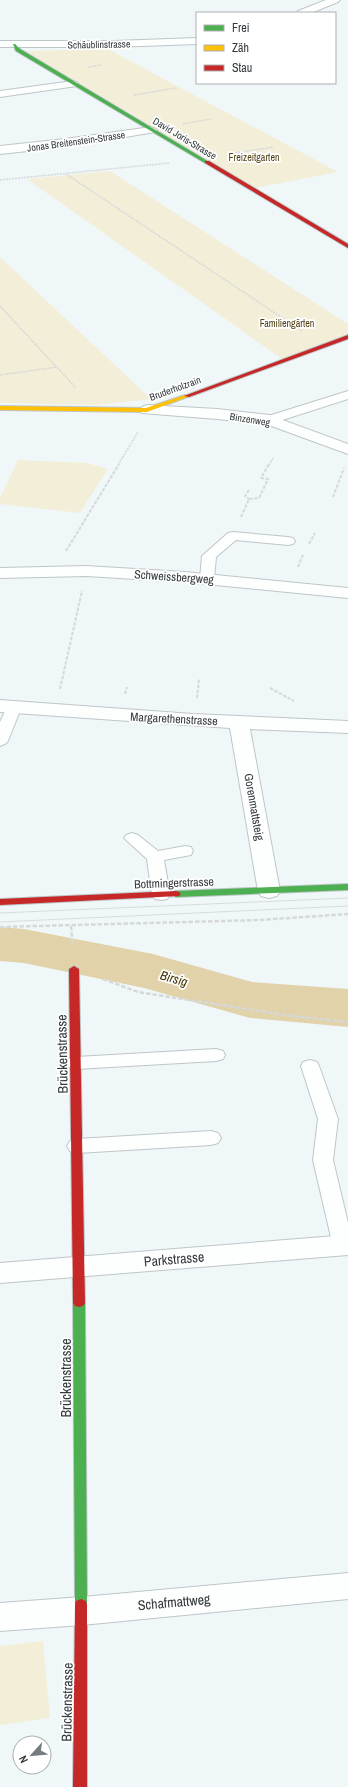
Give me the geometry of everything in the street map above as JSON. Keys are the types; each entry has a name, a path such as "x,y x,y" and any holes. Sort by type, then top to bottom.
{"street":[{"path":"305,12 335,0"},
{"name":"Schäublinstrasse","path":"0,44 114,44 196,41"},
{"name":"David Joris-Strasse","path":"14,44 18,50 73,84 348,246"},
{"path":"0,94 73,84"},
{"name":"Jonas Breitenstein-Strasse","path":"0,150 65,143 151,130"},
{"name":"Bruderholzrain","path":"0,408 149,410 348,337"},
{"name":"Binzenweg","path":"149,410 217,414 269,420 347,456"},
{"name":"Schweissbergweg","path":"0,573 86,571 207,579 348,592"},
{"name":"Margarethenstrasse","path":"7,707 239,722 348,727"},
{"name":"Gorenmattsteig","path":"239,722 269,891"},
{"name":"Bottmingerstrasse","path":"0,902 348,887"},
{"name":"Brückenstrasse","path":"74,969 79,1267 82,1611 80,1787"},
{"name":"Parkstrasse","path":"0,1273 346,1246"},
{"name":"Schafmattweg","path":"0,1617 82,1611 348,1586"}],"lane":[{"path":"269,420 348,395"},
{"path":"207,579 209,556 233,536 288,541"},
{"path":"0,741 7,707"},
{"path":"132,838 155,857 161,895"},
{"path":"155,857 185,851"},
{"path":"76,1063 216,1055"},
{"path":"310,1066 328,1119 323,1160 346,1246"},
{"path":"77,1146 211,1138"}],"path":[{"path":"100,100 176,88"},
{"path":"0,180 201,160 274,147"},
{"path":"66,174 314,340 328,345"},
{"path":"0,306 57,367 94,410"},
{"path":"0,375 57,367"},
{"path":"53,572 149,410"},
{"path":"333,497 347,456"},
{"path":"249,500 259,498 268,478 261,478 272,458"},
{"path":"249,490 245,496 249,500"},
{"path":"233,536 249,500"},
{"path":"308,546 315,533"},
{"path":"288,587 304,553"},
{"path":"55,711 86,571"},
{"path":"0,927 260,920 348,914"},
{"path":"72,926 73,947"},
{"path":"74,969 138,992 292,1016 348,1022"}],"green space":[{"name":"Freizeitgarten","path":"108,49 338,172 255,188 25,51"},
{"name":"Familiengärten","path":"110,171 348,324 348,337 285,361 27,179"},
{"path":"0,257 151,399 97,405 0,403"},
{"path":"18,460 87,463 108,469 80,513 0,504 0,498"},
{"path":"43,1641 50,1718 0,1725 0,1646"}],"waterway":[{"name":"Birsig","path":"0,944 24,946 153,972 250,1000 348,1008"}],"tram line":[{"path":"0,913 348,898"},
{"path":"0,922 348,906"}],"traffic: fast":[{"path":"14,45 18,50 207,162"},
{"path":"176,894 348,887"},
{"path":"79,1303 81,1605"}],"traffic: slow":[{"path":"0,408 147,410 187,396"}],"traffic: jam":[{"path":"207,162 348,246"},
{"path":"187,396 348,337"},
{"path":"0,902 176,894"},
{"path":"74,969 79,1303"},
{"path":"80,1787 81,1605"}]}
